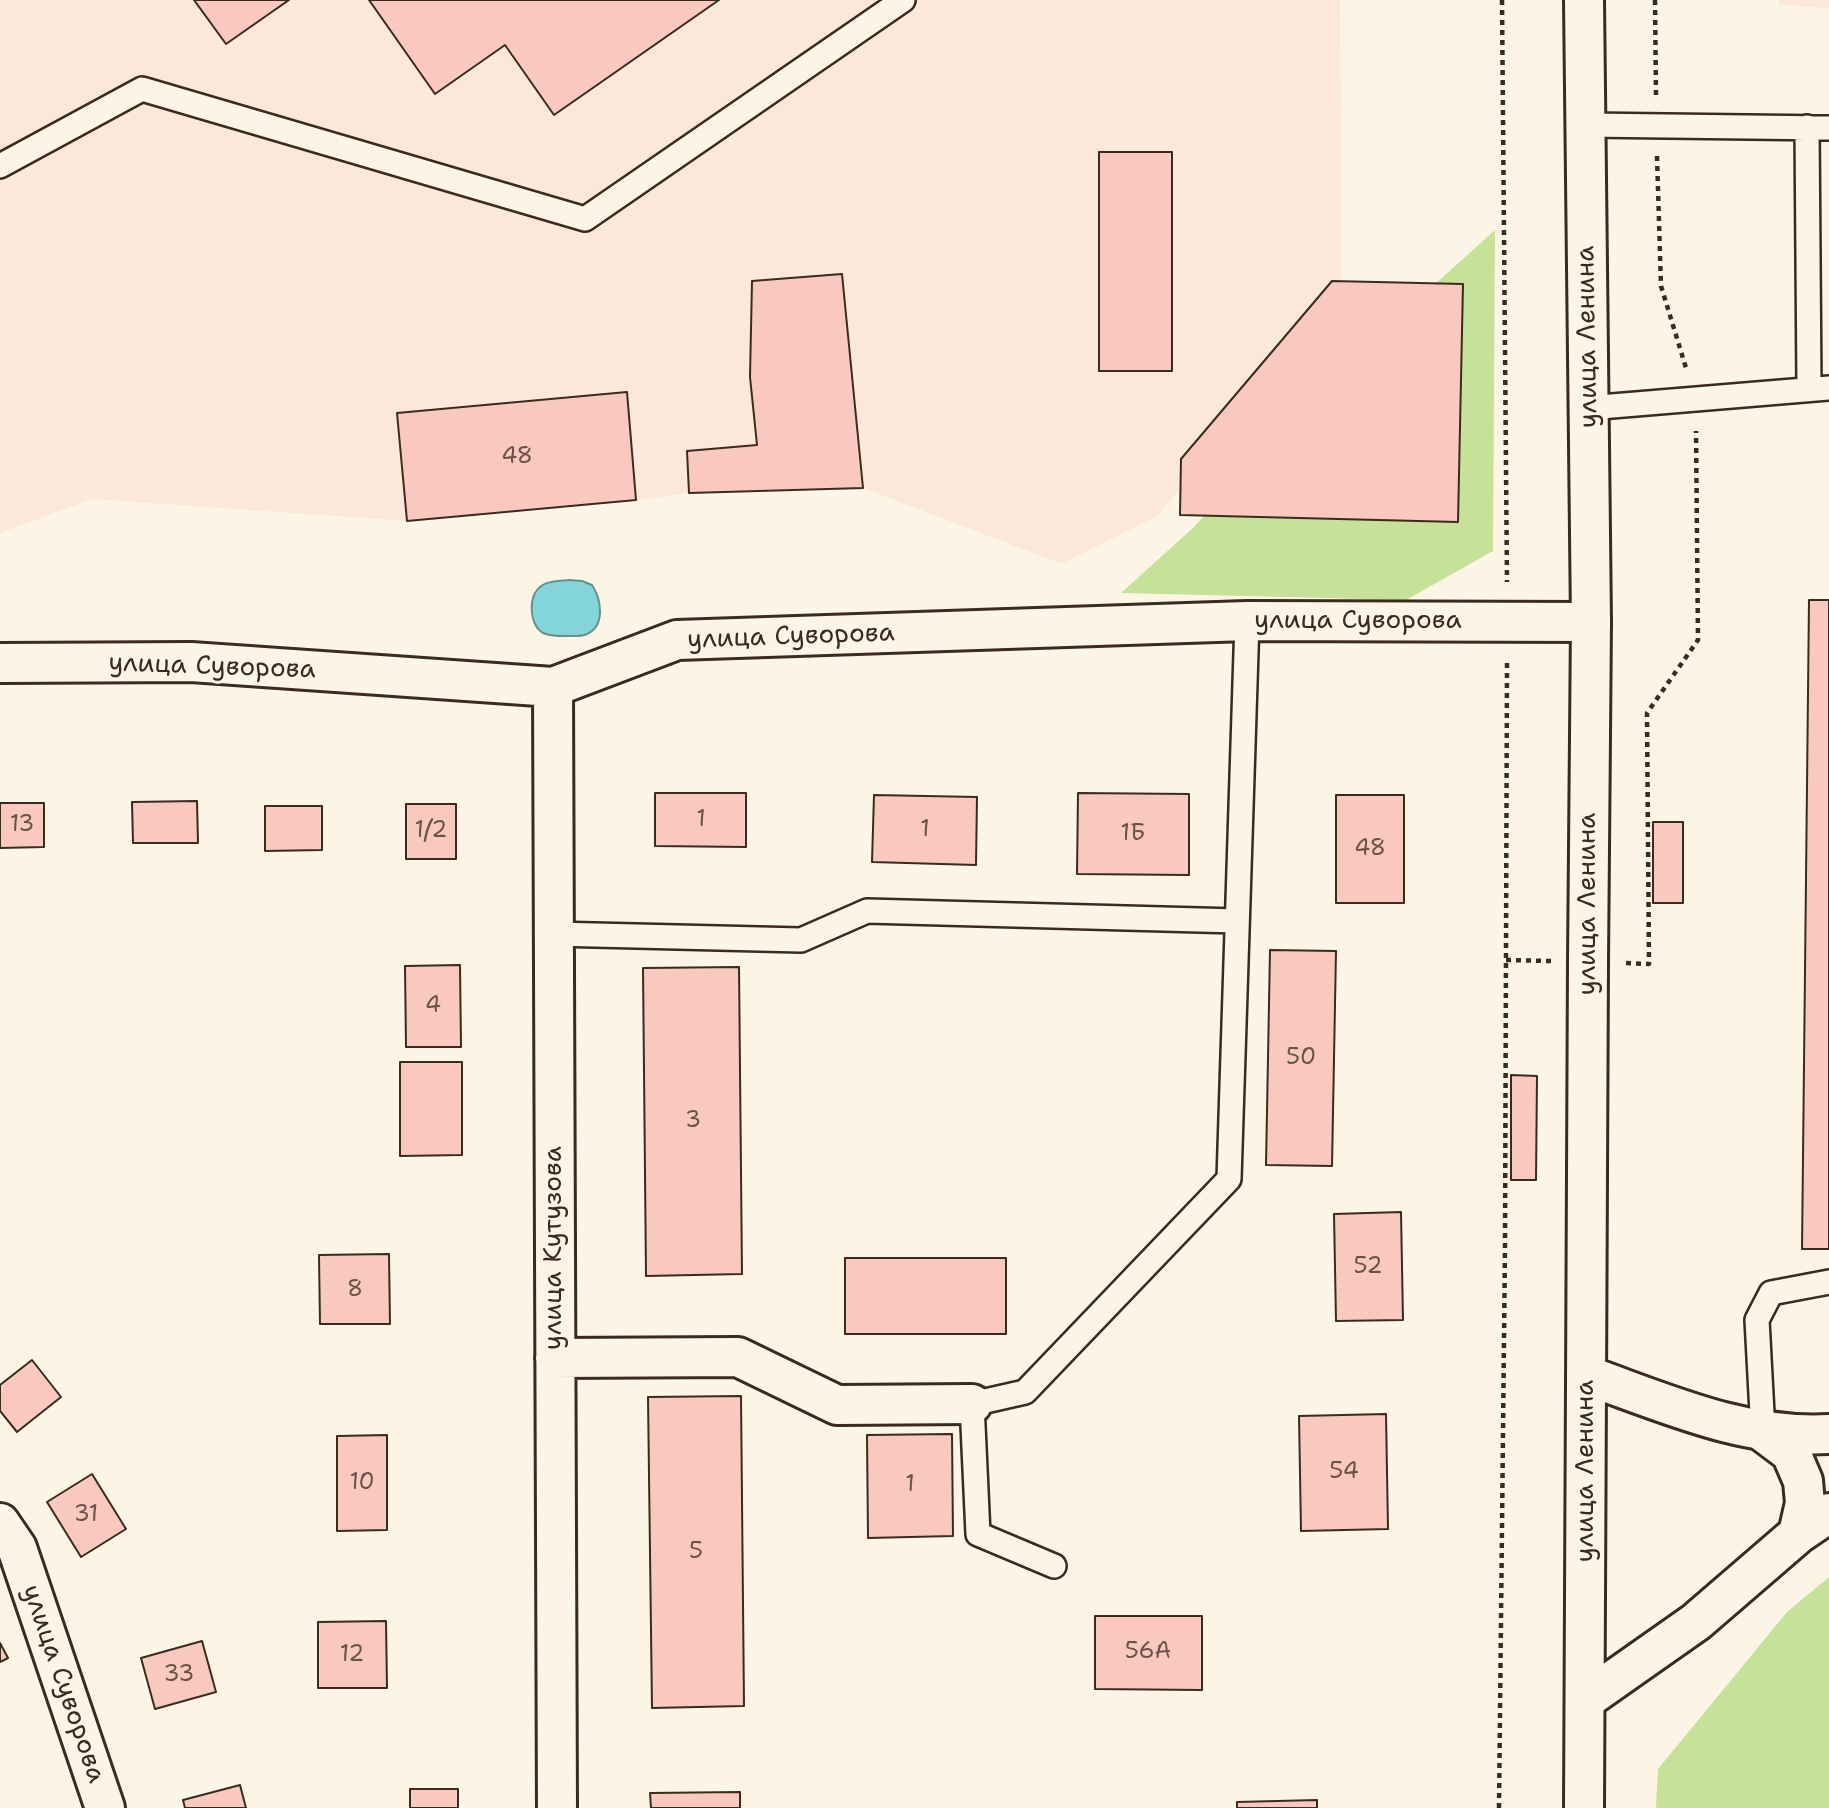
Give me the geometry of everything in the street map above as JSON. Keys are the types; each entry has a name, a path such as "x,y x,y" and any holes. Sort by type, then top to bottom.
{"street":[{"name":"улица Ленина","path":"1584,0 1591,622 1584,1808"},
{"name":"улица Суворова","path":"0,663 191,662 553,687 677,640 1247,621 1591,622"},
{"name":"улица Кутузова","path":"553,687 557,1808"},
{"path":"555,1358 738,1357 838,1405 972,1405"},
{"path":"1586,1375 1703,1417 1763,1432 1829,1434"},
{"path":"1763,1432 1791,1454 1803,1481 1805,1503 1798,1534"},
{"path":"1585,1700 1696,1622 1798,1534 1829,1513"},
{"name":"улица Суворова","path":"0,1523 16,1548 104,1808"}],"lane":[{"path":"0,166 142,89 585,219 903,0"},
{"path":"1586,125 1818,127 1819,388 1588,408"},
{"path":"1055,1566 978,1534 972,1405 1025,1392 1229,1179 1247,621"},
{"path":"553,934 801,940 867,911 1237,921"},
{"path":"1763,1432 1757,1320 1771,1293 1829,1282"}],"path":[{"path":"1499,1808 1505,1246 1507,622 1502,0"},
{"path":"1506,960 1649,964 1647,713 1699,640 1696,398 1661,286 1655,0"}],"shaded area":[{"path":"0,0 1340,0 1342,305 1308,339 1157,516 1062,564 863,488 689,493 407,521 92,499 0,533"},
{"path":"1779,0 1829,0 1829,8 1779,5"}],"green space":[{"path":"1495,230 1493,551 1406,600 1121,593 1194,527 1332,377"},
{"path":"1829,1577 1829,1808 1656,1808 1658,1769 1787,1612"}],"water":[{"path":"569,580 592,585 598,597 600,611 597,625 582,636 543,633 536,627 532,612 535,592 547,583"}],"building":[{"path":"194,0 289,0 226,44"},
{"path":"369,0 719,0 554,115 505,45 435,94"},
{"path":"1099,152 1172,152 1172,371 1099,371"},
{"path":"842,274 863,488 689,493 687,451 757,445 750,377 752,281"},
{"path":"1332,281 1463,284 1458,522 1180,515 1181,459"},
{"path":"627,392 636,500 407,521 397,413"},
{"path":"1809,600 1829,600 1829,1249 1802,1249"},
{"path":"655,793 746,793 746,847 655,846"},
{"path":"1078,793 1189,794 1189,875 1077,874"},
{"path":"874,795 977,797 976,865 872,862"},
{"path":"1336,795 1404,795 1404,903 1336,903"},
{"path":"197,801 198,843 133,843 132,802"},
{"path":"0,803 44,803 44,847 0,848"},
{"path":"406,804 456,804 456,859 406,859"},
{"path":"265,806 322,806 322,850 265,851"},
{"path":"1653,822 1683,822 1683,903 1653,903"},
{"path":"1270,950 1336,951 1332,1166 1266,1165"},
{"path":"460,965 461,1047 406,1047 405,966"},
{"path":"739,967 742,1274 646,1276 643,968"},
{"path":"400,1062 462,1062 462,1155 400,1156"},
{"path":"1511,1075 1537,1076 1536,1180 1511,1180"},
{"path":"1401,1212 1403,1320 1336,1321 1334,1214"},
{"path":"389,1254 390,1324 320,1324 319,1255"},
{"path":"845,1258 1006,1258 1006,1334 845,1334"},
{"path":"32,1360 61,1397 17,1432 0,1411 0,1385"},
{"path":"741,1396 744,1706 652,1708 648,1397"},
{"path":"1386,1414 1388,1529 1301,1531 1299,1416"},
{"path":"952,1434 953,1536 868,1538 867,1435"},
{"path":"387,1435 387,1530 337,1531 337,1436"},
{"path":"92,1474 126,1529 81,1557 47,1502"},
{"path":"1095,1616 1202,1616 1202,1690 1095,1689"},
{"path":"386,1621 387,1688 318,1688 318,1622"},
{"path":"202,1641 216,1692 155,1709 141,1658"},
{"path":"0,1643 8,1658 0,1662"},
{"path":"240,1785 246,1808 185,1808 183,1800"},
{"path":"410,1789 458,1789 458,1808 410,1808"},
{"path":"740,1792 740,1808 651,1808 650,1793"},
{"path":"1317,1800 1317,1808 1237,1808 1237,1802"}]}
